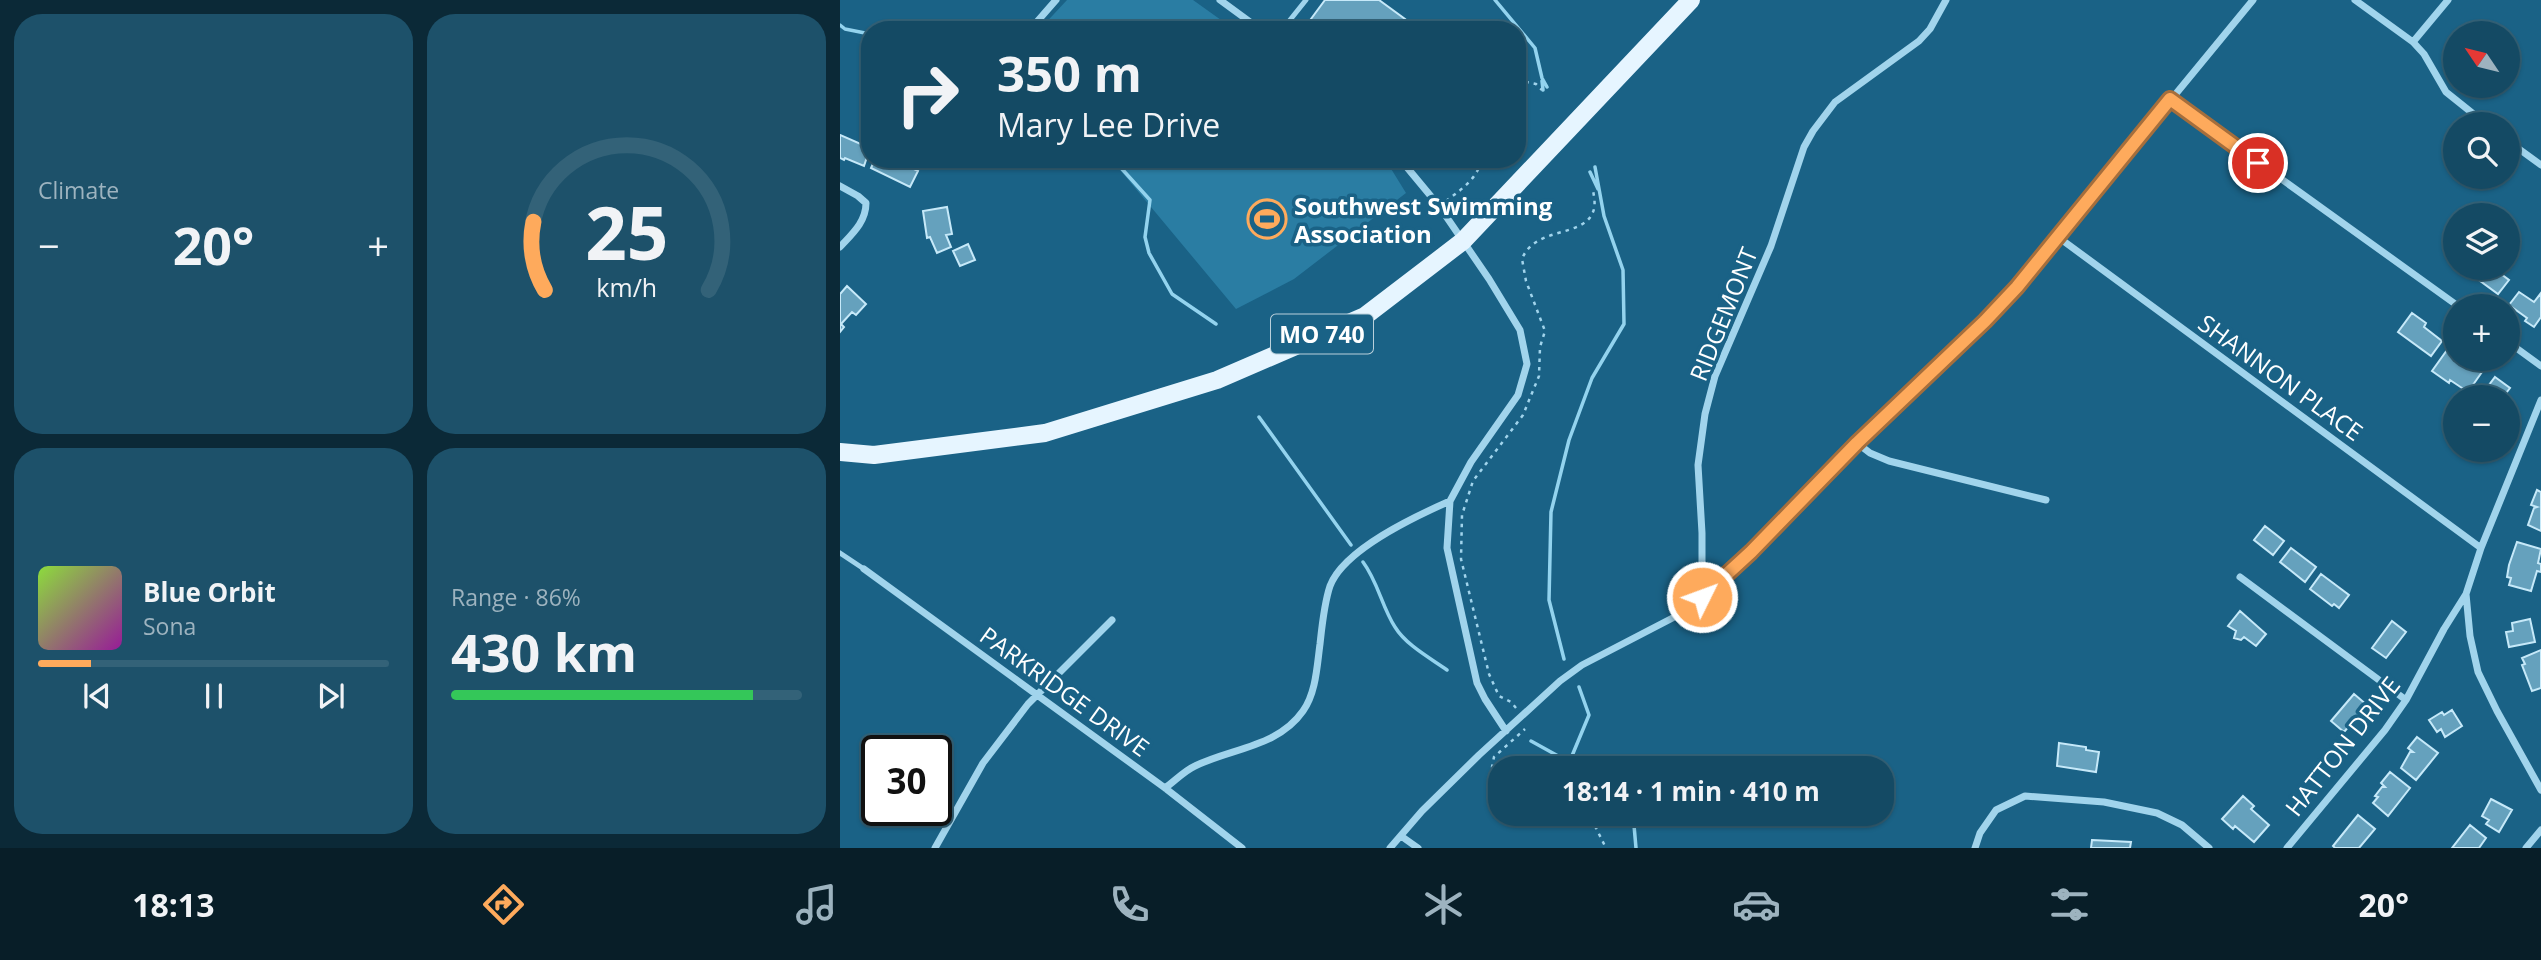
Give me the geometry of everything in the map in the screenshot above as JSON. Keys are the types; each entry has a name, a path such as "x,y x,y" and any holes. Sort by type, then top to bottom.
{"main road":[{"name":"MO 740","path":"840,452 874,455 1045,433 1217,380 1365,316 1463,241 1691,0"}],"street":[{"path":"1038,21 1056,0"},
{"path":"1220,0 1249,21"},
{"name":"RIDGEMONT","path":"1702,597 1698,465 1705,414 1715,376 1771,246 1804,148 1835,102 1919,41 1930,29 1946,0"},
{"path":"1390,848 1422,811 1560,681 1582,665 1686,611 1751,552 1857,443 2017,287 2253,0"},
{"path":"2355,0 2413,42 2424,54 2446,92 2471,112"},
{"path":"2413,42 2448,0"},
{"path":"2170,99 2443,295"},
{"path":"2520,150 2541,165"},
{"path":"1407,168 1439,206 1520,330 1527,364 1518,395 1471,462 1450,501 1447,548 1477,683 1506,731"},
{"path":"840,187 858,195 866,203 866,211 859,226 840,247"},
{"name":"SHANNON PLACE","path":"2058,237 2481,548"},
{"path":"2520,351 2541,366"},
{"path":"2541,400 2481,548 2466,594 2470,636 2478,672 2541,790"},
{"path":"1857,443 1870,453 1889,461 2046,499"},
{"path":"1165,788 1193,766 1267,741 1290,727 1305,709 1315,677 1331,584 1353,556 1408,520 1450,501"},
{"name":"PARKRIDGE DRIVE","path":"864,569 1165,788 1242,848"},
{"path":"2240,577 2406,700"},
{"name":"HATTON DRIVE","path":"2287,848 2385,730 2406,700 2466,594"},
{"path":"935,848 983,763 1037,694 1112,620"},
{"path":"1975,848 1980,833 1996,810 2025,796 2104,802 2157,813 2182,825 2209,848"},
{"path":"2526,848 2541,830"},
{"path":"1401,836 1418,848"}],"lane":[{"path":"1289,21 1306,0"},
{"path":"840,553 864,569"}],"path":[{"path":"1526,82 1536,84 1542,90"},
{"path":"1439,206 1467,185 1479,168"},
{"path":"1511,702 1499,696 1489,674 1461,559 1462,515 1473,481 1523,415 1539,376 1540,347 1545,331 1522,259 1534,241 1582,224 1590,217 1595,209 1593,190"},
{"path":"1495,756 1530,724"},
{"path":"1594,826 1606,848"}],"shaded area":[{"path":"1067,0 1193,0 1222,21 1047,21"},
{"name":"Southwest Swimming Association","path":"1118,168 1391,168 1406,193 1294,279 1236,309"}],"building":[{"path":"1325,0 1379,0 1405,19 1404,21 1309,21"},
{"path":"840,135 861,144 861,165 840,158"},
{"path":"871,168 912,168 918,171 910,187"},
{"path":"947,207 952,234 946,235 951,247 937,253 930,237 927,238 923,211"},
{"path":"968,244 975,260 960,266 953,251"},
{"path":"2479,280 2509,280 2498,294"},
{"path":"847,286 866,304 856,315 852,312 841,324 844,327 840,332 840,294"},
{"path":"2519,292 2534,302 2541,293 2541,317 2534,327 2525,321 2527,318 2520,313 2520,294 2517,294"},
{"path":"2412,313 2426,323 2424,327 2442,341 2431,356 2398,332"},
{"path":"2443,356 2443,371 2482,372 2473,385 2458,385 2450,380 2449,383 2432,371"},
{"path":"2495,377 2506,385 2489,385"},
{"path":"2537,490 2541,492 2541,531 2528,525 2534,508 2537,507 2531,505"},
{"path":"2265,526 2284,541 2273,555 2254,540"},
{"path":"2517,542 2541,549 2538,563 2541,564 2541,572 2537,571 2531,591 2509,585 2509,565"},
{"path":"2291,548 2316,567 2305,582 2280,562"},
{"path":"2321,574 2349,595 2339,608 2334,604 2332,606 2310,589"},
{"path":"2240,611 2266,634 2256,646 2244,637 2241,640 2234,638 2236,631 2228,626"},
{"path":"2530,619 2535,642 2509,647 2506,632 2513,631 2512,623"},
{"path":"2392,621 2406,632 2386,658 2372,648"},
{"path":"2541,650 2541,688 2532,691 2522,658"},
{"path":"2354,694 2367,705 2344,732 2331,721"},
{"path":"2452,710 2462,726 2445,737 2441,729 2437,732 2429,720 2442,712 2444,715"},
{"path":"2417,737 2438,753 2416,780 2401,768 2410,752 2413,752 2408,748"},
{"path":"2059,743 2099,752 2096,772 2057,766"},
{"path":"2390,772 2410,788 2388,816 2373,803 2378,797 2375,796 2385,787 2381,783"},
{"path":"2243,796 2254,806 2251,809 2269,825 2254,842 2222,819"},
{"path":"2491,799 2512,810 2499,832 2486,824 2489,820 2482,816"},
{"path":"2358,815 2375,829 2359,848 2335,848 2333,846"},
{"path":"2470,825 2486,838 2479,848 2452,848"},
{"path":"2092,840 2131,842 2130,848 2091,848"}],"waterway":[{"path":"1495,0 1512,21"},
{"path":"840,25 845,29 861,32"},
{"path":"1526,37 1535,48 1542,78 1547,87"},
{"path":"1542,81 1543,90"},
{"path":"1564,659 1549,600 1551,512 1569,440 1592,378 1624,324 1623,270 1604,216 1595,167"},
{"path":"1121,168 1150,200 1145,237 1149,253 1172,294 1216,324"},
{"path":"1590,172 1598,189"},
{"path":"1259,417 1351,545"},
{"path":"1363,562 1400,634 1447,670"},
{"path":"1572,756 1589,715 1579,687"},
{"path":"1531,741 1558,756"},
{"path":"1634,826 1636,848"}],"place":[{"name":"Southwest Swimming Association","path":"1267,219"}],"route":[{"path":"1702,597 1751,552 1857,443 2017,287 2170,99 2258,163"}]}
